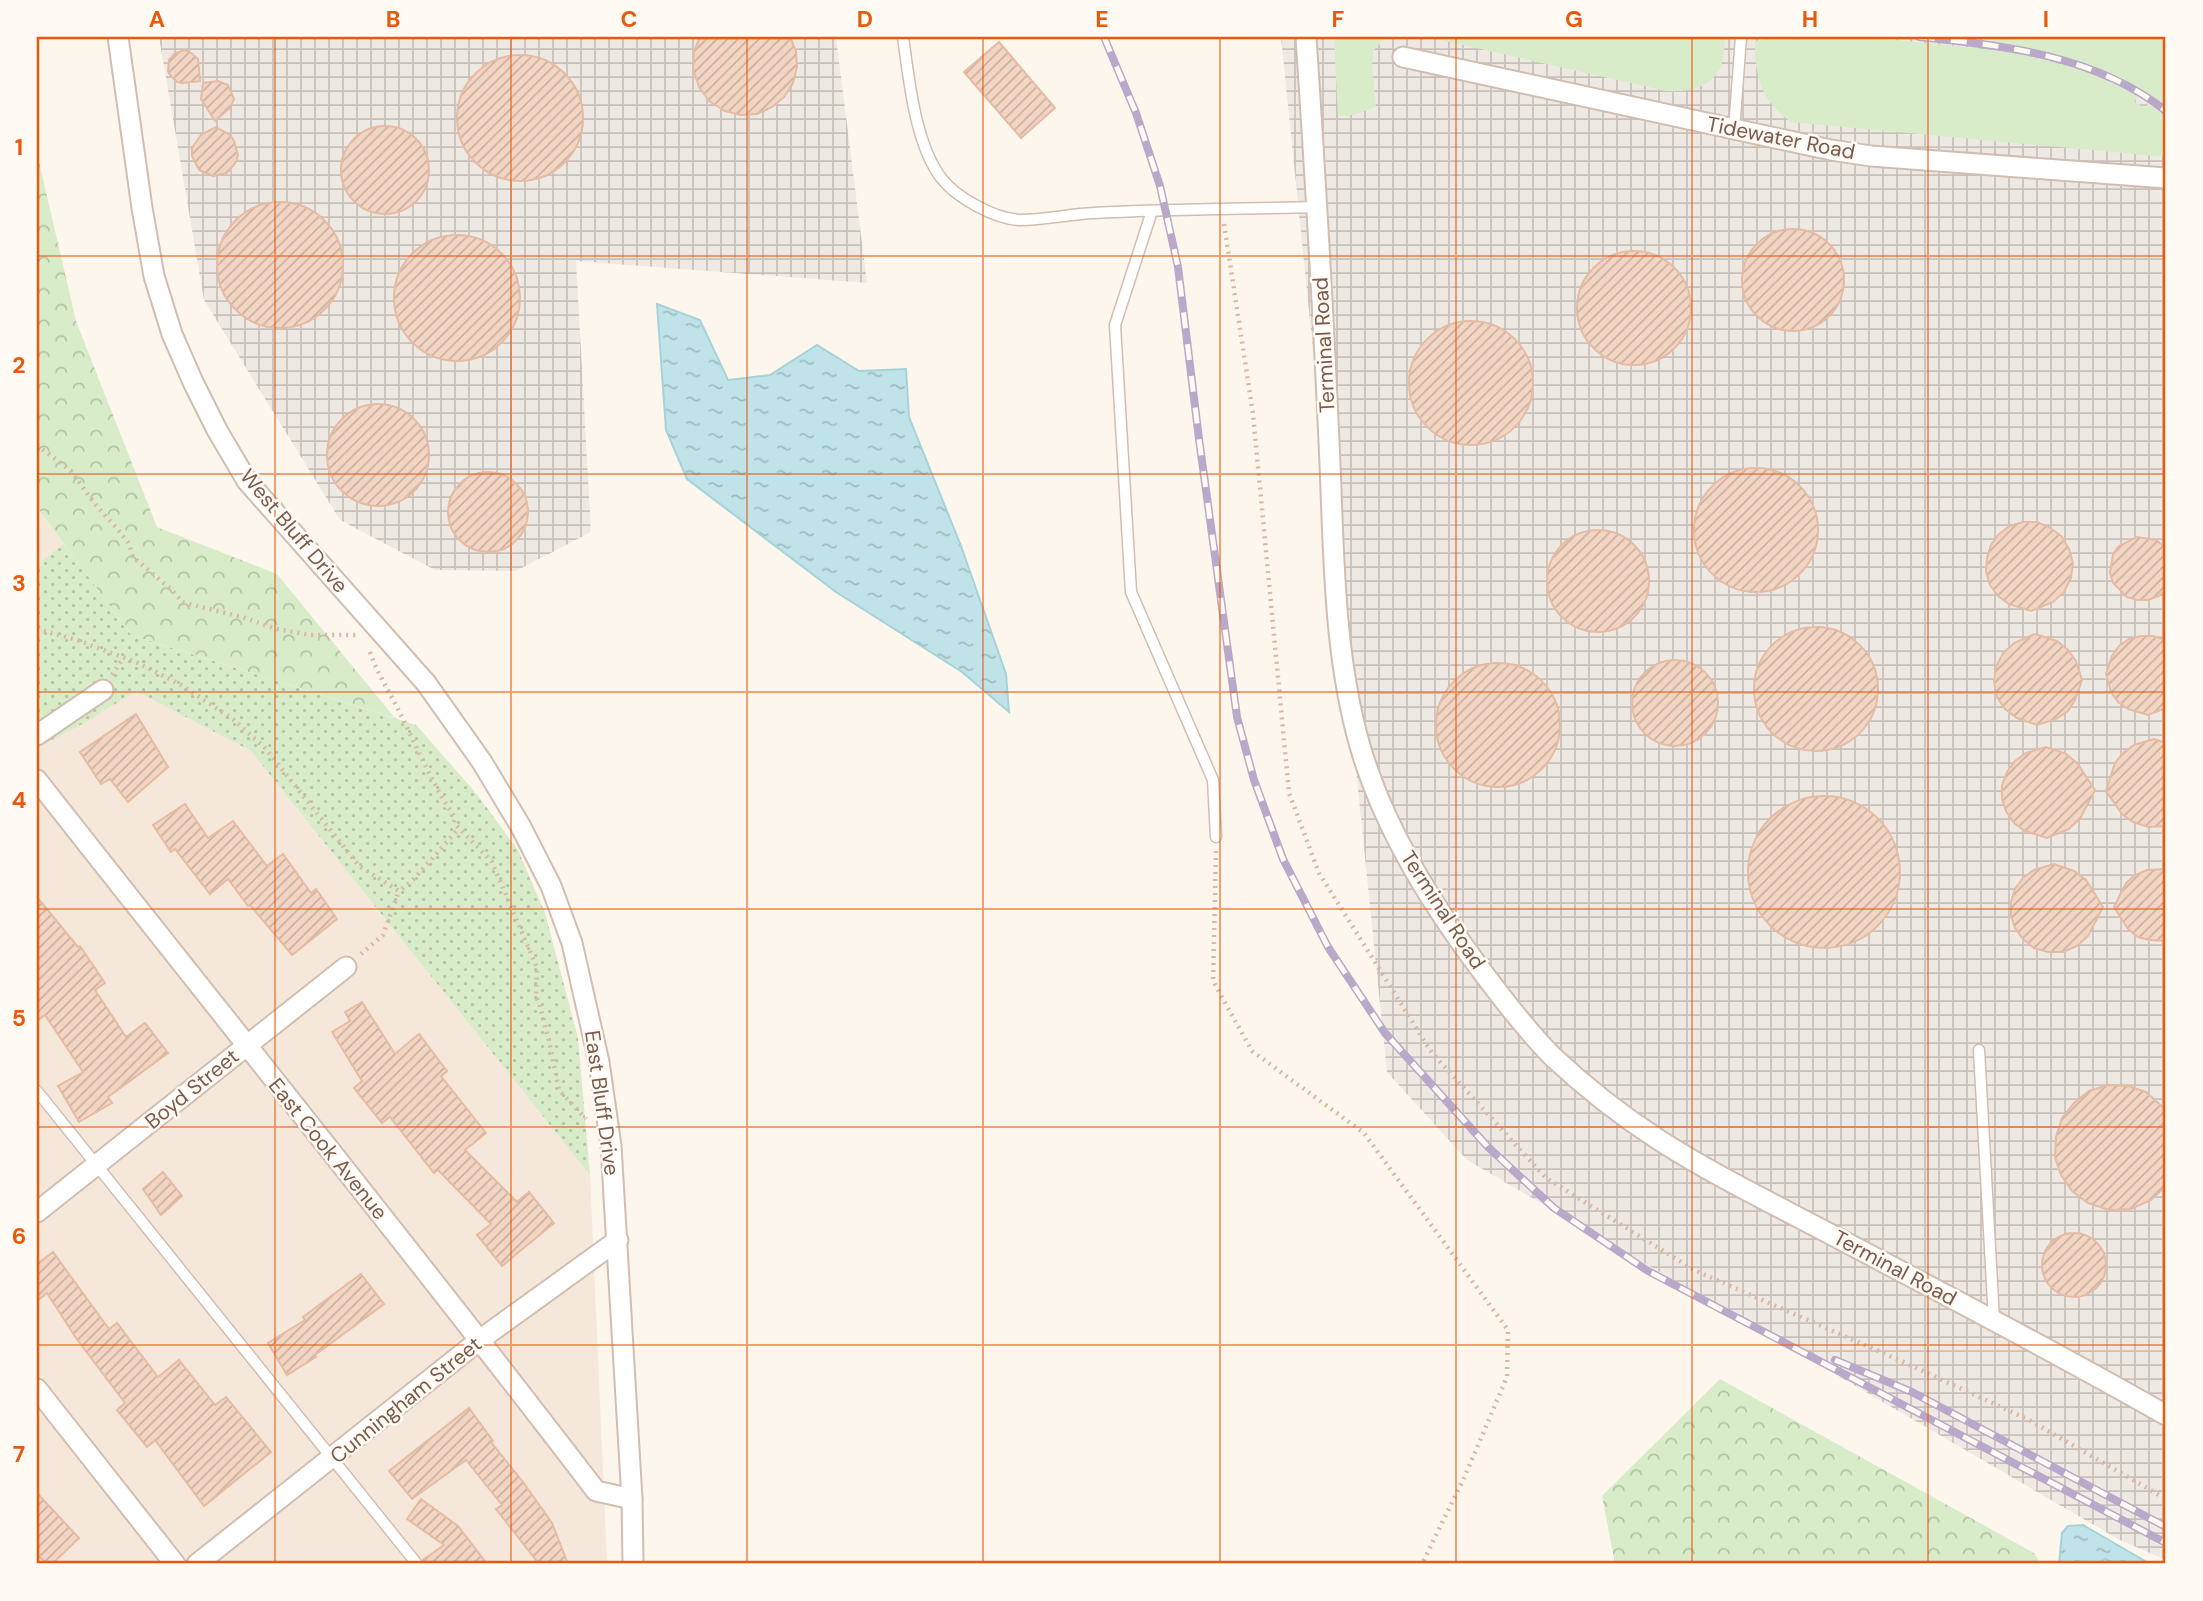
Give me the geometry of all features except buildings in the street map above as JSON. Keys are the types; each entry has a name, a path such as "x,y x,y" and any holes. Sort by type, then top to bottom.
{"street":[{"name":"West Bluff Drive","path":"118,37 154,276 172,334 193,382 247,481 426,682"},
{"name":"Terminal Road","path":"1306,37 1318,207 1336,595 1344,670 1360,745 1383,812 1420,880 1463,946 1505,1002 1552,1055 1598,1096 1658,1140 2166,1415"},
{"name":"Tidewater Road","path":"1403,57 1792,143 1871,156 2166,178"},
{"name":"East Bluff Drive","path":"426,682 482,762 521,827 551,886 572,943 585,996 599,1062 611,1146 632,1499 633,1564"},
{"path":"37,735 103,690"},
{"name":"East Cook Avenue","path":"37,780 481,1339 596,1491 632,1499"},
{"name":"Boyd Street","path":"37,1212 346,967"},
{"name":"Cunningham Street","path":"197,1564 481,1339 618,1240"},
{"path":"37,1389 175,1564"}],"lane":[{"path":"902,37 914,111 926,149 942,179 965,199 990,212 1019,220 1091,213 1318,207"},
{"path":"1734,130 1741,37"},
{"path":"1152,211 1115,325 1131,592 1213,780 1216,837"},
{"path":"1979,1050 1994,1320"},
{"path":"37,1091 417,1564"}],"path":[{"path":"1222,209 1253,414 1289,793 1319,873 1432,1053 1546,1178 1694,1270 2029,1420 2166,1499"},
{"path":"37,445 71,471 129,544 133,557 182,602 277,629 310,635 357,635 363,639"},
{"path":"37,629 138,663 181,685 233,719 266,749 359,866 399,891"},
{"path":"369,644 375,668 435,788 454,818 454,823 492,862 537,968 536,998 550,1041 559,1090 611,1146"},
{"path":"346,967 383,935 399,891 459,828"},
{"path":"1216,837 1213,981 1252,1051 1364,1133 1508,1330 1507,1377 1464,1478 1422,1564"}],"shaded area":[{"path":"159,37 836,37 867,283 576,261 591,532 516,571 435,570 340,520 204,300"},
{"path":"1281,37 2166,37 2166,1560 2118,1539 1467,1160 1387,1072"},
{"path":"37,507 64,544 37,564"},
{"path":"136,691 251,751 590,1175 607,1564 37,1564 37,748"}],"green space":[{"path":"1334,37 1386,37 1374,50 1372,64 1376,107 1354,115 1338,116"},
{"path":"1427,37 1726,37 1721,66 1711,80 1690,90 1666,91"},
{"path":"1763,37 1864,37 2008,51 2083,70 2137,96 2135,102 2145,108 2149,102 2166,117 2166,157 1791,122 1772,105 1761,86 1756,65 1755,41 1763,40"},
{"path":"1967,37 2166,37 2166,105 2118,79 2070,60 2021,46"},
{"path":"37,153 76,321 157,527 277,574 395,718 131,635 37,507"},
{"path":"64,544 131,635 416,725 476,793 518,850 545,913 578,1038 590,1175 251,751 136,691 37,748 37,564"},
{"path":"1720,1379 2034,1553 2041,1564 1615,1564 1602,1496"}],"water":[{"path":"657,304 700,320 728,380 770,375 817,345 859,371 906,369 909,417 961,546 1006,674 1009,712 962,672 836,592 687,479 666,430"},
{"path":"2083,1525 2150,1564 2116,1564 2105,1559 2098,1564 2059,1564 2062,1533 2068,1526"}],"railway":[{"path":"1104,37 1136,113 1160,186 1178,267 1237,717 1254,780 1283,859 1328,947 1385,1033 1488,1147 1554,1208 1648,1271 2166,1543"},
{"path":"1919,37 1984,44 2048,56 2110,77 2139,92 2166,111"},
{"path":"1835,1360 1912,1392 2166,1527"}]}
